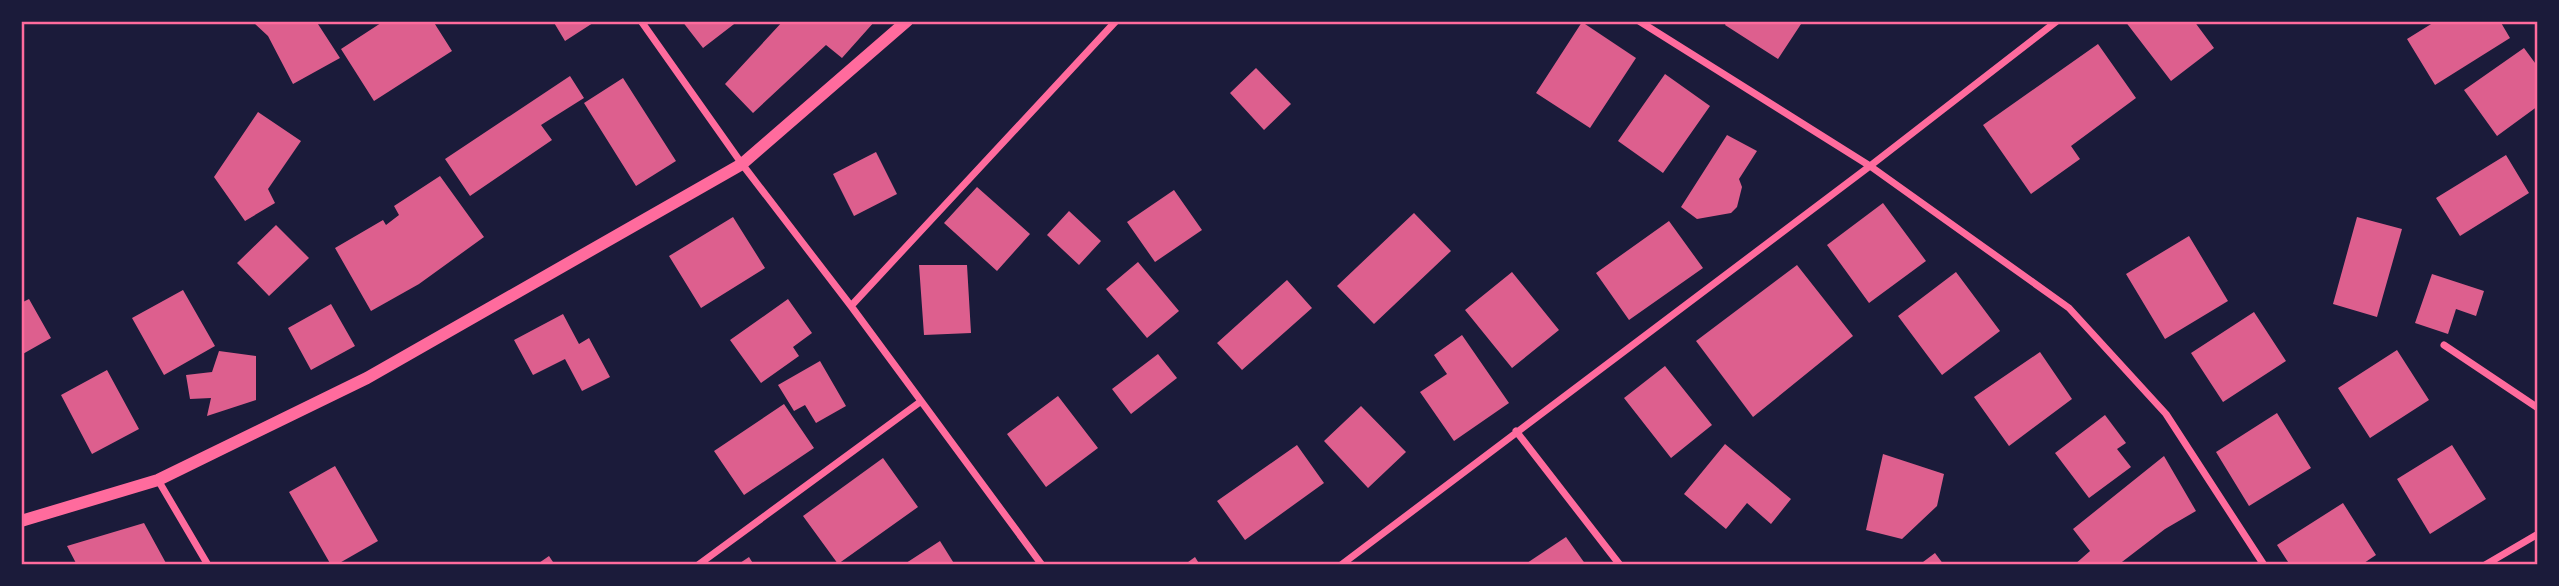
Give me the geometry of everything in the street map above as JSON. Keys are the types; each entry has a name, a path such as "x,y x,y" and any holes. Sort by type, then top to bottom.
{"street":[{"path":"641,21 742,164 851,306 1042,565"},
{"path":"21,521 158,480 367,378 742,164 907,21"},
{"path":"851,306 1116,21"},
{"path":"1639,21 1870,166 2069,308 2166,414 2264,565"},
{"path":"1341,565 1870,166 2057,21"},
{"path":"2444,345 2538,408"},
{"path":"698,565 920,402"},
{"path":"1516,431 1620,565"},
{"path":"158,480 208,565"},
{"path":"2485,565 2538,534"}],"building":[{"path":"252,21 316,21 340,58 293,84 268,36"},
{"path":"384,21 433,21 452,51 374,101 341,49"},
{"path":"553,21 596,21 565,41"},
{"path":"682,21 738,21 703,48"},
{"path":"783,21 875,21 842,58 826,45 753,113 725,84"},
{"path":"1727,21 1803,21 1778,59 1725,25"},
{"path":"2125,21 2194,21 2214,48 2171,81"},
{"path":"2436,21 2500,21 2510,38 2435,85 2407,39"},
{"path":"1582,22 1636,58 1590,128 1536,93"},
{"path":"2098,44 2136,98 2071,146 2080,159 2031,194 1983,125"},
{"path":"2524,48 2538,67 2538,106 2497,136 2464,90"},
{"path":"1256,68 1291,104 1264,130 1230,93"},
{"path":"1665,74 1710,106 1663,173 1618,141"},
{"path":"570,76 584,98 541,125 552,140 470,196 445,159"},
{"path":"623,78 676,161 636,186 584,103"},
{"path":"258,112 301,141 268,189 275,203 245,221 214,177"},
{"path":"1727,135 1757,151 1739,179 1742,187 1737,207 1731,213 1697,219 1681,207"},
{"path":"876,152 897,194 854,216 833,174"},
{"path":"2506,155 2529,193 2460,236 2436,198"},
{"path":"440,176 484,237 419,284 371,311 335,248 383,220 386,225 399,215 394,206"},
{"path":"977,187 1030,234 997,271 944,223"},
{"path":"1174,190 1202,230 1155,262 1127,222"},
{"path":"1883,203 1926,261 1869,303 1827,245"},
{"path":"1069,211 1101,241 1079,265 1047,235"},
{"path":"1414,213 1451,251 1374,324 1337,286"},
{"path":"733,217 765,268 701,308 669,256"},
{"path":"2357,217 2402,229 2377,317 2333,304"},
{"path":"1669,221 1703,268 1629,320 1596,273"},
{"path":"276,225 309,258 269,296 237,263"},
{"path":"2189,236 2228,301 2165,339 2126,274"},
{"path":"1138,262 1179,311 1147,338 1106,289"},
{"path":"919,265 967,265 971,333 924,335"},
{"path":"1797,265 1853,336 1753,417 1696,341"},
{"path":"1512,272 1559,330 1512,368 1465,310"},
{"path":"1956,272 2000,331 1942,375 1898,316"},
{"path":"2432,274 2484,291 2476,316 2456,309 2448,334 2415,323"},
{"path":"1287,280 1312,308 1242,370 1217,343"},
{"path":"183,290 215,346 164,375 132,318"},
{"path":"29,299 51,338 21,355 21,303"},
{"path":"788,299 812,333 793,347 799,356 761,383 730,340"},
{"path":"331,304 355,346 311,370 288,328"},
{"path":"2254,312 2286,361 2223,402 2191,353"},
{"path":"563,314 579,344 589,338 610,377 582,391 565,359 533,375 514,340"},
{"path":"1462,335 1509,403 1454,441 1420,392 1447,374 1434,355"},
{"path":"2397,350 2429,400 2370,438 2338,388"},
{"path":"219,351 256,356 256,400 207,416 211,398 190,399 186,375 212,372"},
{"path":"2040,352 2072,399 2009,446 1974,397"},
{"path":"1158,354 1177,378 1131,414 1112,389"},
{"path":"820,361 846,406 816,423 805,405 794,411 778,385"},
{"path":"1665,366 1712,425 1671,458 1624,398"},
{"path":"107,370 139,429 92,454 61,395"},
{"path":"1058,396 1098,448 1046,487 1007,434"},
{"path":"784,404 814,448 744,495 714,451"},
{"path":"1361,406 1406,452 1368,488 1324,441"},
{"path":"2277,413 2311,468 2249,506 2216,452"},
{"path":"2105,415 2126,443 2117,449 2131,467 2089,498 2055,453"},
{"path":"1725,444 1791,499 1771,524 1747,503 1726,529 1684,494"},
{"path":"1297,445 1324,483 1245,540 1217,501"},
{"path":"2452,445 2486,499 2430,534 2397,479"},
{"path":"1883,454 1944,474 1937,506 1902,539 1866,530"},
{"path":"2164,456 2196,511 2165,529 2118,565 2074,565 2090,551 2073,529"},
{"path":"883,458 918,507 838,564 803,516"},
{"path":"335,466 378,541 336,565 331,565 289,492"},
{"path":"2343,503 2376,555 2361,565 2290,565 2277,545"},
{"path":"144,523 167,565 77,565 67,546"},
{"path":"1566,537 1586,565 1524,565"},
{"path":"940,541 955,565 903,565"},
{"path":"1935,553 1944,565 1919,565"},
{"path":"549,556 555,565 536,565"},
{"path":"749,557 754,565 737,565"},
{"path":"1195,557 1200,565 1184,565"}]}
